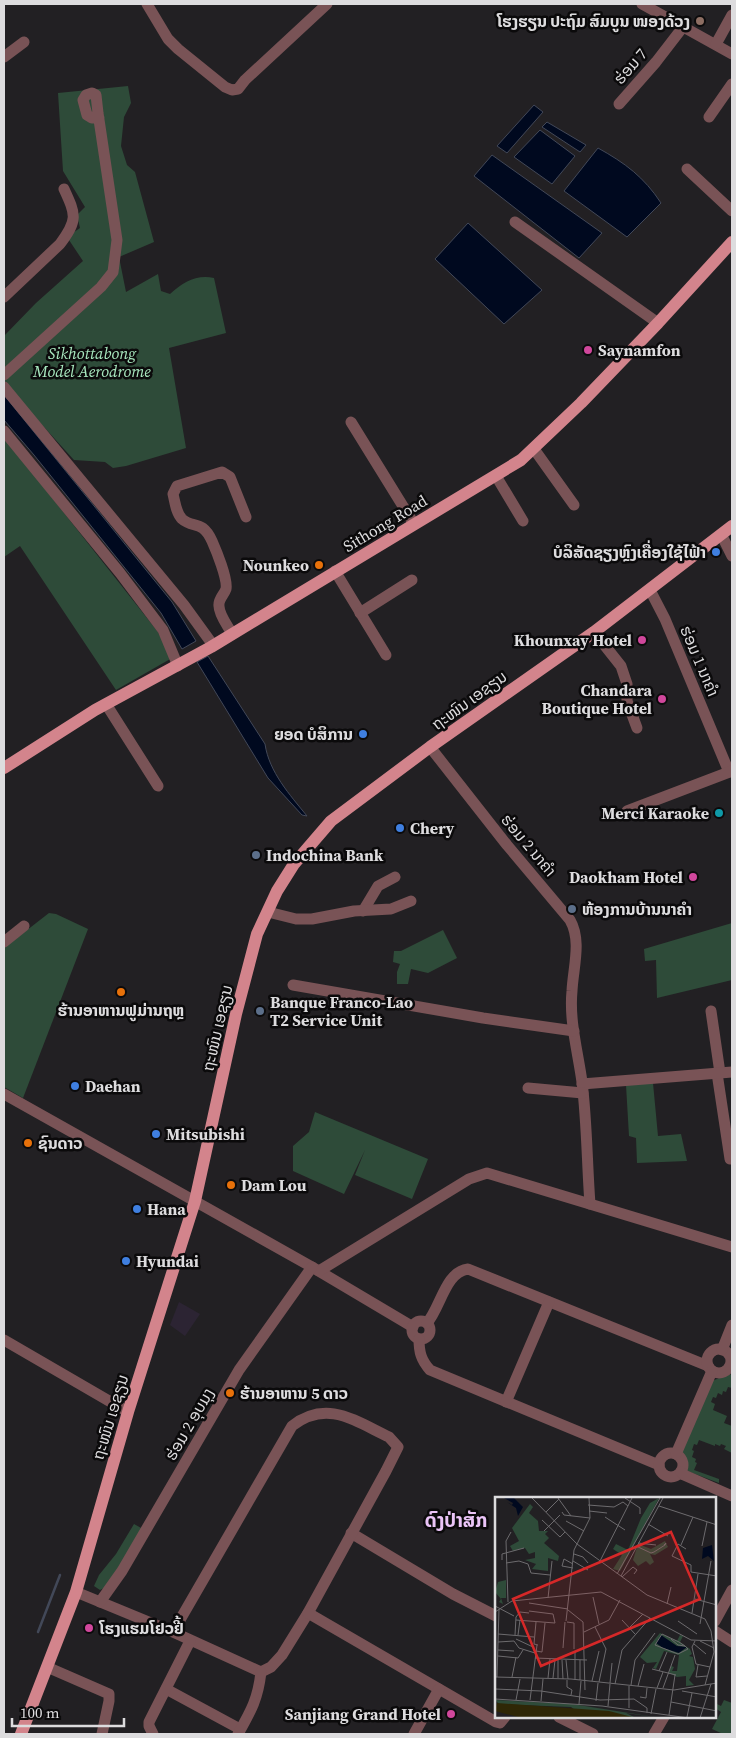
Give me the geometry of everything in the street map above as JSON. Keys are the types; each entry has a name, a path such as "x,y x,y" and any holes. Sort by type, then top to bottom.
{"main road":[{"name":"Sithong Road","path":"4,768 106,704 178,666 521,460 658,323 732,242"},
{"name":"ຖະໜົນ ເອຊຽນ","path":"21,1734 76,1592 128,1412 195,1201 236,1014 258,934 277,891 294,864 331,821 430,748 594,632 722,536 732,526"}],"street":[{"path":"147,4 168,39 216,80 232,90 238,89 245,80 328,4"},
{"path":"642,4 732,54"},
{"path":"716,44 732,15"},
{"name":"ຮ່ອມ 7","path":"619,104 656,62 683,27"},
{"path":"4,57 24,42"},
{"path":"709,117 732,84"},
{"path":"4,375 101,287 112,272 117,240 99,118"},
{"path":"687,169 732,211"},
{"path":"4,297 60,244 68,234 72,226 74,210 64,189"},
{"path":"515,222 658,323"},
{"path":"4,387 184,605 212,646"},
{"path":"351,422 414,524"},
{"path":"4,431 120,573 163,630 178,666"},
{"path":"534,449 574,505"},
{"path":"232,634 218,608 219,602 226,590 226,583 213,542 208,532 201,526 183,520 178,513 173,494 177,486 222,472 230,477 246,517"},
{"path":"496,476 523,521"},
{"path":"722,536 732,556"},
{"path":"335,572 386,655"},
{"path":"360,613 412,580"},
{"name":"ຮ່ອມ 1 ນາຄຳ","path":"650,590 665,619 730,772"},
{"path":"594,632 621,666 627,684 627,700 637,728"},
{"path":"106,704 158,786"},
{"name":"ຮ່ອມ 2 ນາຄຳ","path":"430,748 574,926 576,949 571,993 582,1088 590,1204"},
{"path":"627,811 730,772"},
{"path":"363,911 378,886 395,877"},
{"path":"268,912 304,919 392,909 411,901"},
{"path":"4,942 24,926"},
{"path":"293,985 483,1018 574,1031"},
{"path":"711,1011 730,1159"},
{"path":"528,1088 582,1088 732,1072"},
{"path":"4,1094 316,1269 412,1327"},
{"path":"316,1269 477,1176 487,1173 732,1246"},
{"name":"ຮ່ອມ 2 ອຸບມຸງ","path":"100,1602 122,1571 239,1370 316,1269"},
{"path":"427,1323 434,1315 450,1280 457,1272 468,1269 710,1368 721,1373 731,1366 729,1355 722,1350 716,1350 710,1354 708,1362 710,1368 676,1454"},
{"path":"506,1402 549,1302"},
{"path":"419,1339 425,1338 429,1334 430,1328 427,1323 419,1321 412,1327 412,1333 419,1339 420,1353 424,1364 430,1370 659,1465 662,1472 668,1477 676,1476 681,1472 683,1462 676,1454 664,1455 659,1465"},
{"path":"722,1350 732,1325"},
{"path":"4,1340 128,1412"},
{"path":"76,1592 173,1632 261,1672 271,1668 282,1655 308,1613 398,1447 389,1437 347,1417 326,1412 310,1414 292,1426 173,1632"},
{"path":"681,1472 732,1496"},
{"path":"351,1533 453,1594 495,1615"},
{"path":"716,1619 732,1590"},
{"path":"308,1613 496,1722 500,1723 505,1718"},
{"path":"716,1632 732,1642"},
{"path":"154,1734 149,1726 149,1722 190,1641"},
{"path":"47,1667 109,1694 102,1734"},
{"path":"166,1689 239,1732 251,1711 258,1693 261,1672"},
{"path":"414,1734 439,1688"},
{"path":"564,1718 582,1722 593,1734"},
{"path":"654,1734 663,1718"}],"shaded area":[{"path":"179,1302 200,1314 185,1336 170,1325"}],"green space":[{"name":"Sikhottabong Model Aerodrome","path":"128,86 131,103 124,117 121,146 127,165 135,172 154,242 119,257 126,292 158,274 161,291 170,294 190,280 202,277 214,278 226,333 169,348 186,448 126,466 113,468 105,462 74,460 4,383 4,336 36,303 83,261 67,237 80,228 77,215 85,207 63,171 58,93"},
{"path":"4,437 158,632 172,658 116,690 20,546 4,557"},
{"path":"49,913 56,914 88,929 23,1098 4,1087 4,948"},
{"path":"732,923 732,980 657,998 656,960 645,961 644,949"},
{"path":"443,930 457,958 428,973 411,969 408,984 397,984 397,972 400,964 393,962 394,951 401,951"},
{"path":"653,1083 658,1136 681,1134 687,1161 637,1163 636,1138 629,1136 626,1085"},
{"path":"315,1112 428,1159 412,1199 355,1175 365,1150 344,1194 293,1171 293,1146 309,1132"},
{"path":"729,1374 732,1375 732,1388 728,1387 726,1392 723,1391 722,1395 718,1393 711,1402 715,1404 713,1410 727,1416 724,1423 732,1426 732,1453 724,1449 726,1446 721,1444 720,1446 715,1444 715,1446 699,1440 697,1445 694,1444 692,1450 694,1451 692,1457 696,1459 695,1462 697,1463 694,1470 719,1479 719,1483 687,1471 687,1463 681,1452 712,1381"},
{"path":"134,1524 143,1529 125,1560 104,1588 100,1590 94,1586 99,1575 116,1554"},
{"path":"724,1700 732,1703 732,1734 723,1734 712,1729 721,1712 716,1709 716,1704 721,1706"}],"water":[{"path":"534,105 543,112 507,153 497,146"},
{"path":"547,122 586,145 580,152 542,127"},
{"path":"540,130 575,156 552,184 514,157"},
{"path":"598,148 633,171 661,203 627,237 564,191"},
{"path":"492,155 602,233 579,258 474,176"},
{"path":"468,223 542,290 504,324 435,259"},
{"path":"4,395 172,602 196,641 182,649 161,613 4,420"},
{"path":"208,656 265,744 271,764 281,783 307,816 302,815 268,778 197,662"}],"waterway":[{"path":"38,1632 60,1575"}],"place":[{"name":"ໂຮງຮຽນ ປະຖົມ ສົມບູນ ໜອງດ້ວງ","path":"700,21"},
{"name":"Saynamfon","path":"588,350"},
{"name":"ບໍລິສັດຊຽງຫຼົງເຄື່ອງໃຊ້ໄຟ້າ","path":"716,552"},
{"name":"Nounkeo","path":"319,565"},
{"name":"Khounxay Hotel","path":"642,640"},
{"name":"Chandara Boutique Hotel","path":"662,699"},
{"name":"ຍອດ ບໍສິການ","path":"363,734"},
{"name":"Merci Karaoke","path":"719,813"},
{"name":"Chery","path":"400,828"},
{"name":"Indochina Bank","path":"256,855"},
{"name":"Daokham Hotel","path":"693,877"},
{"name":"ຫ້ອງການບ້ານນາຄໍາ","path":"572,909"},
{"name":"ຮ້ານອາຫານຟູມ່ານຖຫຼ","path":"121,992"},
{"name":"Banque Franco-Lao T2 Service Unit","path":"260,1011"},
{"name":"Daehan","path":"75,1086"},
{"name":"Mitsubishi","path":"156,1134"},
{"name":"ຊົນດາວ","path":"28,1143"},
{"name":"Dam Lou","path":"231,1185"},
{"name":"Hana","path":"137,1209"},
{"name":"Hyundai","path":"126,1261"},
{"name":"ຮ້ານອາຫານ 5 ດາວ","path":"230,1393"},
{"name":"ໂຮງແຮມໂຢວຢີ້","path":"89,1628"},
{"name":"Sanjiang Grand Hotel","path":"451,1714"}],"district":[{"name":"ດົງປ່າສັກ","path":"456,1520"}]}
